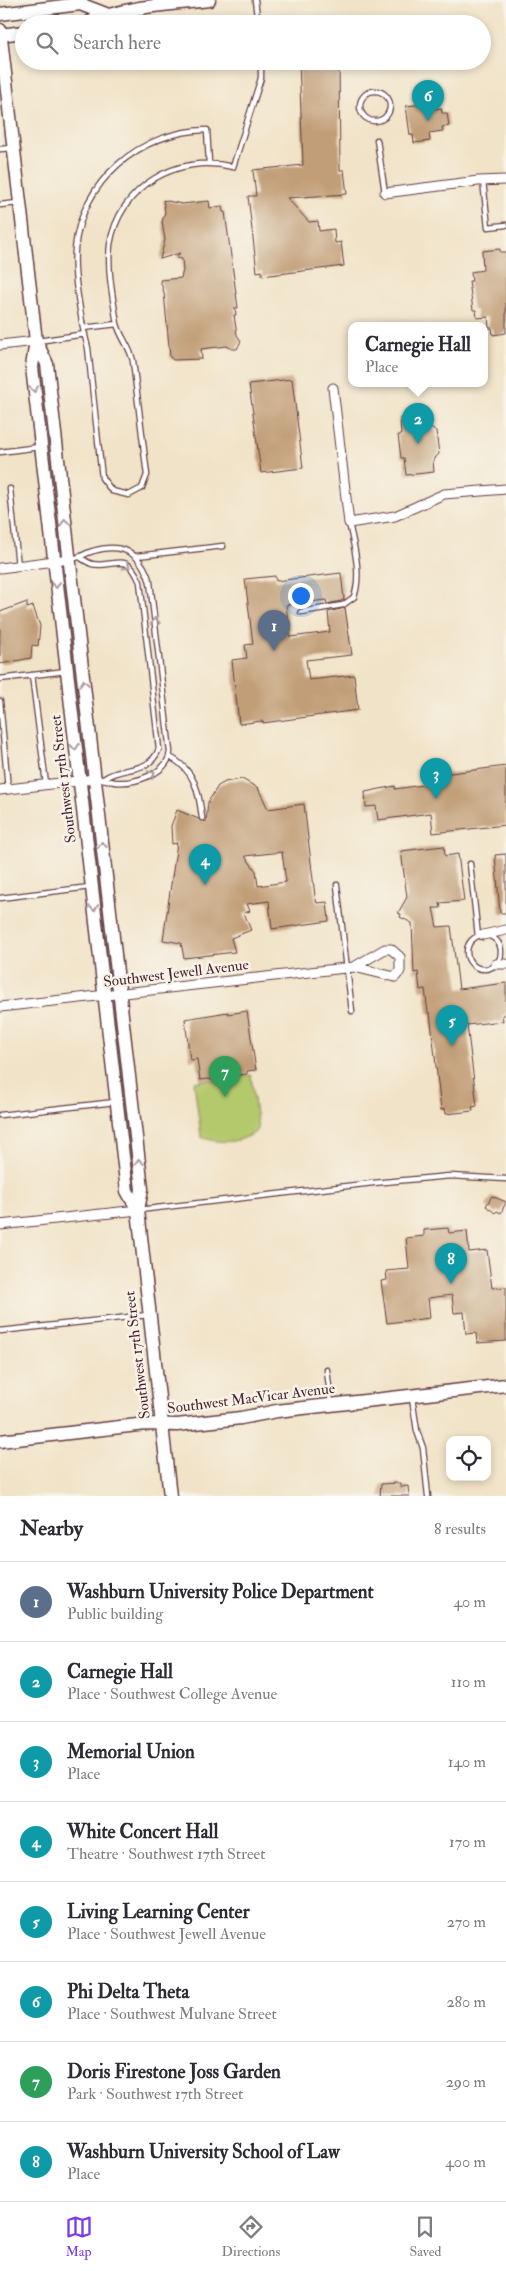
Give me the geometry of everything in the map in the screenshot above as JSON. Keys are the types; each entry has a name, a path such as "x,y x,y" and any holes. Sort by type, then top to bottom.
{"main road":[{"path":"0,14 62,3 80,4 106,14 210,0"},
{"name":"Southwest 17th Street","path":"0,30 5,113 14,148 36,341 32,367 116,1102 127,1191 138,1210"},
{"path":"0,35 15,33"},
{"name":"Southwest 17th Street","path":"36,341 47,364 75,559 100,778 119,994 142,1189 138,1210 170,1496"},
{"name":"Southwest MacVicar Avenue","path":"0,1441 146,1424 162,1425 242,1418 331,1405 506,1385"}],"street":[{"path":"385,193 506,180"},
{"path":"0,345 36,341"},
{"path":"333,388 348,523 395,516 444,494 506,489"},
{"path":"0,568 75,559"},
{"path":"4,789 100,778"},
{"path":"480,935 506,930"},
{"name":"Southwest Jewell Avenue","path":"0,1007 351,967 395,977 400,971 400,957 391,949 385,949 351,967"},
{"path":"496,964 506,964"},
{"path":"0,1225 138,1210"}],"lane":[{"path":"255,0 257,15"},
{"path":"209,163 207,130 187,131 167,136 142,146 116,166 102,181 85,210 76,242 75,269 102,478 107,487 115,493 132,494 145,483 147,466 133,361 130,347 120,336 117,324 110,254 113,234 122,211 137,192 161,174 184,165 209,163 234,167 262,78 262,70"},
{"path":"380,92 387,98 390,108 385,117 376,121 362,115 359,106 366,93 380,92"},
{"path":"377,140 385,193"},
{"path":"0,149 14,148"},
{"path":"483,181 488,227 506,225"},
{"path":"0,206 20,202"},
{"path":"36,341 117,324"},
{"path":"0,452 41,447"},
{"path":"10,489 18,566"},
{"path":"301,612 343,605 354,598 358,579 355,550 348,523"},
{"path":"137,556 223,546"},
{"path":"75,559 92,551 120,549 134,553 145,565 150,582 170,757 161,768 143,779 115,782 100,778"},
{"path":"75,559 92,564 119,562 135,571 140,582 159,750 150,763 139,770 114,772 100,778"},
{"path":"0,679 67,671"},
{"path":"32,675 46,784"},
{"path":"0,701 4,789"},
{"path":"170,757 184,766 193,777 198,790 202,818"},
{"path":"470,864 480,935"},
{"path":"337,885 351,967 352,1011"},
{"path":"0,898 92,887"},
{"path":"480,935 494,938 499,944 501,951 496,964 482,969 469,961 467,947 472,940 480,935"},
{"path":"0,1115 116,1102"},
{"path":"138,1210 450,1176 506,1179"},
{"path":"0,1331 149,1314"},
{"path":"327,1370 331,1405"},
{"path":"412,1396 417,1431 423,1448 428,1496"}],"green space":[{"path":"251,1075 258,1130 245,1138 223,1142 201,1137 194,1082 208,1080 225,1084 240,1076"}],"building":[{"path":"299,70 339,70 340,170 344,170 347,194 287,198 309,222 318,221 319,231 334,229 335,243 341,242 344,266 262,276 262,271 257,272 248,196 256,196 253,170 303,165"},
{"path":"423,104 424,110 441,108 442,113 447,113 449,126 442,127 443,131 429,133 430,141 414,143 413,135 410,135 406,106"},
{"path":"163,200 182,204 209,201 210,208 222,206 223,212 225,212 238,308 235,308 236,315 234,315 237,335 241,341 237,349 227,346 201,349 202,359 173,360 170,357 164,293 160,280 181,278 183,270 182,259 176,258 180,253 160,259 165,240 162,222 165,212"},
{"path":"500,249 500,252 506,252 506,333 493,335 492,328 489,328 488,317 477,318 476,310 473,310 469,281 472,281 471,272 483,270 482,251"},
{"path":"292,379 303,468 261,473 249,384"},
{"path":"428,415 429,426 436,431 439,454 433,460 434,472 406,475 404,458 401,458 398,435 401,435 400,418"},
{"path":"341,573 344,599 341,601 327,604 326,600 286,605 290,637 330,632 328,612 345,608 352,655 306,660 309,680 354,675 358,710 263,723 262,721 239,724 232,660 247,658 245,645 253,644 245,579 275,576 276,581"},
{"path":"27,602 27,608 33,606 40,626 38,646 32,645 31,658 0,664 0,612"},
{"path":"506,766 506,825 433,833 431,813 378,820 376,806 366,807 365,792 395,786 395,789 430,784 429,779 435,769 443,774"},
{"path":"242,779 258,788 268,809 304,804 315,896 317,903 327,902 329,921 272,929 269,901 247,904 250,911 244,913 251,930 231,938 235,952 184,958 181,943 163,940 177,843 172,844 171,826 177,810 206,822 208,802 218,786 225,782","holes":["282,852 286,882 258,886 256,871 245,856"]},
{"path":"444,846 445,856 458,854 464,901 440,903 441,908 433,908 437,927 451,926 459,989 506,983 506,1015 502,1015 503,1021 467,1025 477,1106 472,1107 473,1111 446,1114 445,1109 441,1110 430,1013 428,1013 425,989 420,990 418,972 414,973 412,923 400,917 401,914 398,913 407,897 401,851"},
{"path":"506,854 506,913 500,913 495,855"},
{"path":"247,1011 256,1070 247,1071 247,1074 238,1075 224,1083 208,1079 200,1080 197,1059 190,1060 185,1019"},
{"path":"492,1196 506,1202 501,1213 497,1211 495,1213 486,1206"},
{"path":"448,1228 449,1233 467,1231 469,1252 487,1250 492,1288 506,1287 506,1341 477,1343 476,1333 466,1334 464,1312 454,1313 452,1295 428,1298 430,1318 387,1323 381,1281 387,1280 386,1271 409,1269 406,1238 424,1236 424,1230"},
{"path":"400,1483 400,1487 408,1486 409,1496 380,1496 381,1484"}],"place":[{"name":"Phi Delta Theta","path":"428,121"},
{"name":"Carnegie Hall","path":"418,444"},
{"name":"Washburn University Police Department","path":"274,651"},
{"name":"Memorial Union","path":"436,799"},
{"name":"White Concert Hall","path":"205,885"},
{"name":"Living Learning Center","path":"452,1046"},
{"name":"Doris Firestone Joss Garden","path":"225,1097"},
{"name":"Washburn University School of Law","path":"451,1284"}]}
